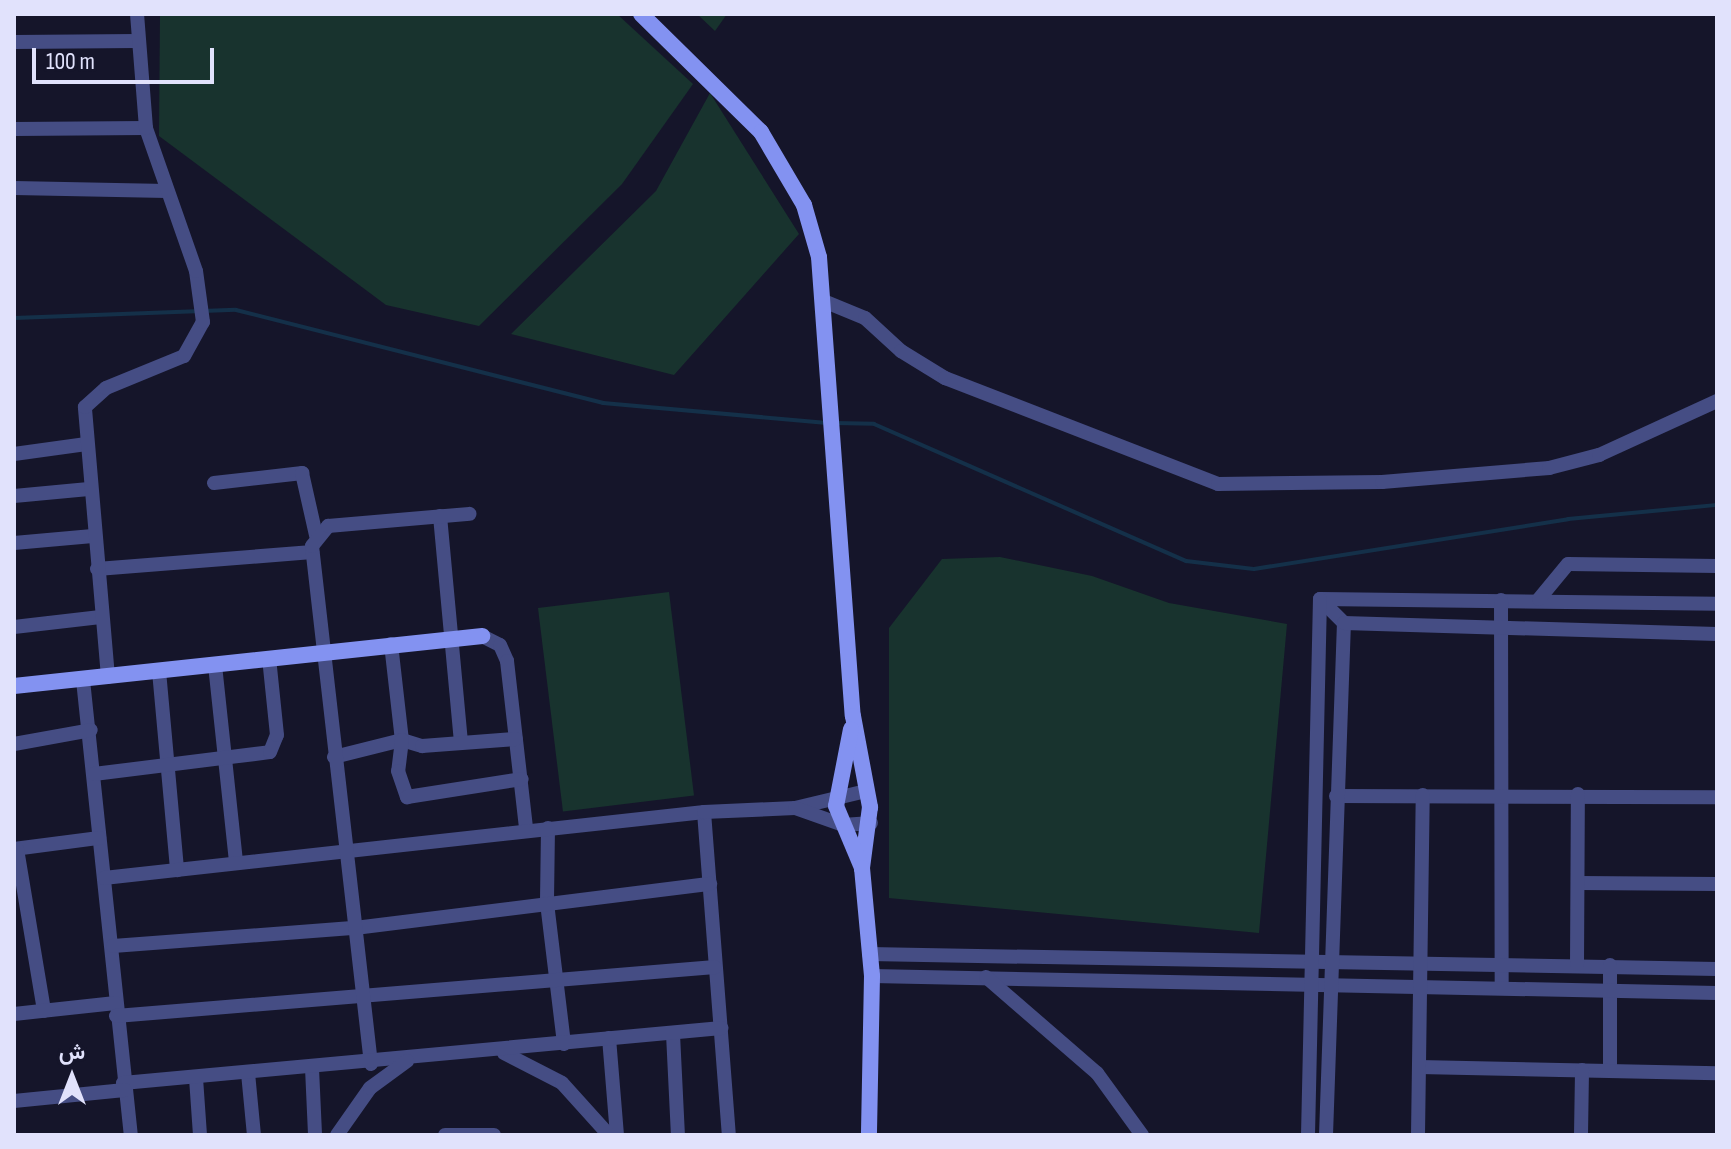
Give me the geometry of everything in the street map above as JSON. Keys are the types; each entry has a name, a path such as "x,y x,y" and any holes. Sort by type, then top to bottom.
{"main road":[{"path":"641,14 774,151 804,205 826,302 853,716 871,823 862,868 872,976 869,1135"},
{"path":"14,686 482,636"},
{"path":"853,716 836,794 843,825 862,868"}],"street":[{"path":"108,677 93,536 85,407 92,398 184,356 203,322 201,296 146,128 137,14"},
{"path":"14,42 137,41"},
{"path":"14,129 146,128"},
{"path":"14,188 167,191"},
{"path":"826,302 865,318 901,351 945,378 1218,484 1382,482 1549,468 1599,455 1717,401"},
{"path":"14,454 86,444"},
{"path":"214,483 302,473 316,535 312,552 321,652 371,1064"},
{"path":"14,496 89,489"},
{"path":"316,535 328,526 469,514"},
{"path":"440,516 448,638 461,742"},
{"path":"14,543 93,536"},
{"path":"97,569 312,552"},
{"path":"1539,599 1568,564 1717,566"},
{"path":"1320,599 1539,599 1717,604"},
{"path":"1320,599 1344,623 1717,634"},
{"path":"1308,1135 1320,599"},
{"path":"1501,600 1502,986"},
{"path":"14,627 100,617"},
{"path":"1326,1135 1344,623"},
{"path":"482,636 505,653 526,829"},
{"path":"391,644 402,740 398,771 407,797 522,779"},
{"path":"94,774 224,758 276,747 269,658"},
{"path":"215,665 236,861"},
{"path":"159,671 177,870"},
{"path":"83,680 91,730 99,838 131,1135"},
{"path":"14,744 91,730"},
{"path":"334,757 402,740 461,742 516,739"},
{"path":"104,878 526,829 704,812 795,808 836,794 866,791"},
{"path":"1336,796 1503,793 1717,797"},
{"path":"1577,964 1578,794"},
{"path":"1418,1135 1423,795"},
{"path":"795,808 843,825 871,823"},
{"path":"704,812 729,1135"},
{"path":"548,828 547,903 564,1044"},
{"path":"44,1011 16,849 99,838"},
{"path":"1579,883 1717,884"},
{"path":"113,946 355,928 710,884"},
{"path":"869,954 1332,958 1717,969"},
{"path":"953,957 988,979 1097,1073 1142,1135"},
{"path":"1167,958 1168,985"},
{"path":"1610,965 1610,1070"},
{"path":"14,1014 363,995 715,967"},
{"path":"872,976 1168,985 1420,984 1717,993"},
{"path":"14,1101 196,1078 504,1053 609,1038 721,1028"},
{"path":"673,1034 678,1135"},
{"path":"609,1038 617,1135"},
{"path":"504,1053 562,1083 609,1135"},
{"path":"337,1135 370,1088 410,1059"},
{"path":"1419,1067 1717,1073"},
{"path":"312,1068 315,1135"},
{"path":"1581,1135 1582,1070"},
{"path":"248,1073 254,1135"},
{"path":"196,1078 200,1135"},
{"path":"445,1135 494,1135"}],"green space":[{"path":"160,14 617,14 693,84 622,184 479,326 386,305 159,136"},
{"path":"697,14 727,14 715,31"},
{"path":"710,93 799,234 674,375 511,334 656,191"},
{"path":"1000,557 1092,576 1169,603 1287,624 1259,933 889,898 889,628 942,559"},
{"path":"669,592 694,795 563,812 538,608"}],"waterway":[{"path":"14,318 236,310 603,403 827,423"},
{"path":"835,423 874,424 1186,561 1254,569 1568,519 1717,505"}]}
